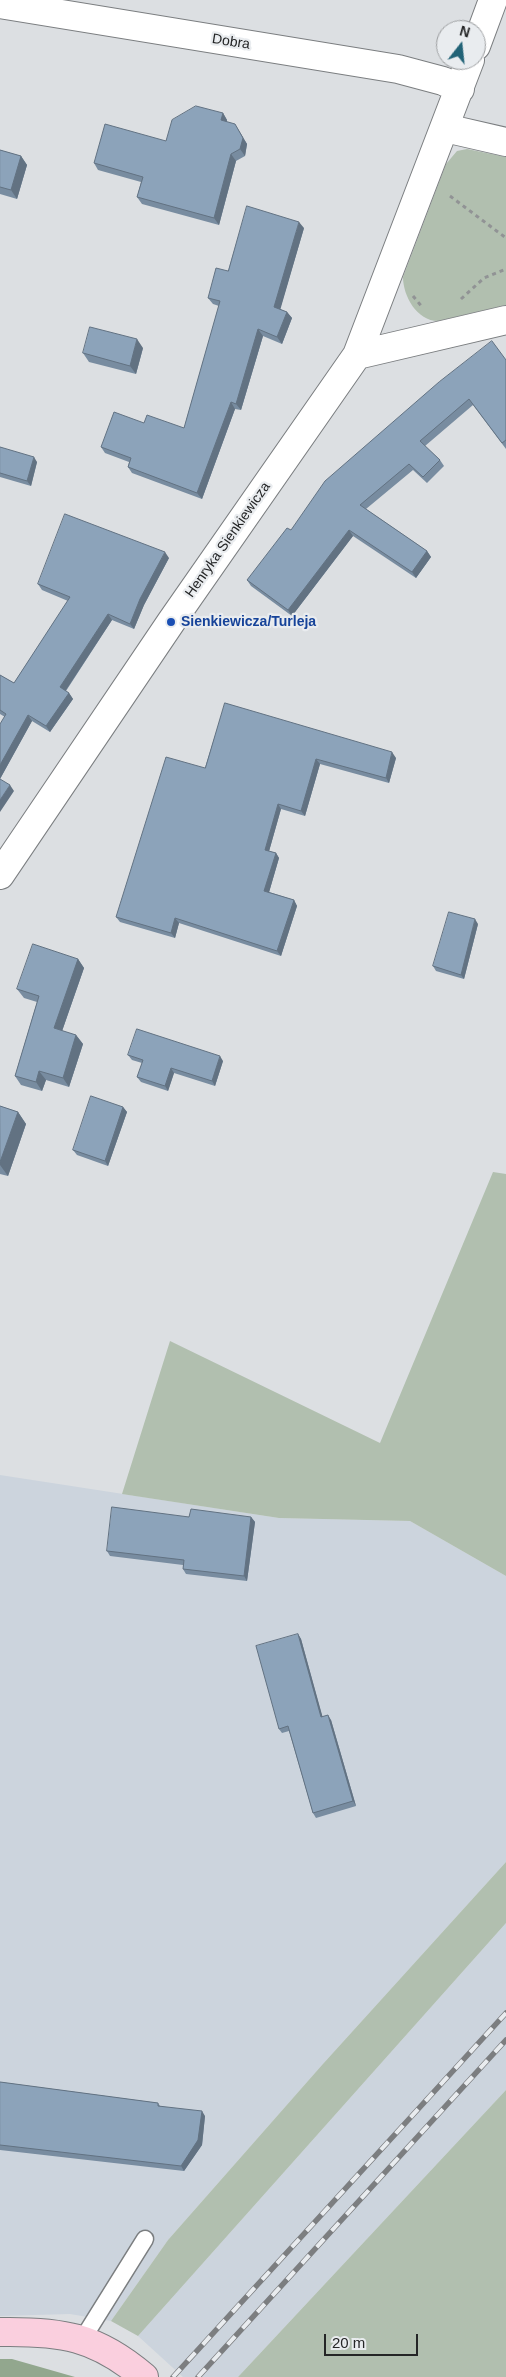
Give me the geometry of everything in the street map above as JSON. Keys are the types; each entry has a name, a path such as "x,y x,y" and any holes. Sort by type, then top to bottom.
{"street":[{"path":"486,20 493,0"},
{"name":"Dobra","path":"0,4 404,70 443,81 460,89"},
{"name":"Henryka Sienkiewicza","path":"0,875 171,622 357,355 467,70"},
{"path":"445,128 506,142"},
{"path":"357,355 506,320"},
{"path":"0,2332 39,2331 61,2333 82,2340 112,2354 144,2377"}],"lane":[{"path":"82,2340 145,2239"}],"path":[{"path":"444,203 448,194 506,238"},
{"path":"465,301 456,303 484,278 506,269"},
{"path":"410,293 422,307 428,309"}],"shaded area":[{"path":"0,1475 279,1518 410,1521 506,1576 506,1862 322,2065 168,2240 111,2321 70,2314 0,2316"},
{"path":"506,1923 506,2090 238,2377 183,2377 138,2336"}],"green space":[{"path":"467,149 506,157 506,305 438,321 430,320 413,306 406,292 403,277 446,164 457,151"},
{"path":"493,1172 506,1174 506,1576 410,1521 279,1518 122,1494 170,1341 380,1443"},
{"path":"506,1862 506,1923 138,2336 111,2321 168,2240 322,2065"},
{"path":"506,2090 506,2377 238,2377"},
{"path":"0,2359 12,2359 75,2377 0,2377"}],"building":[{"path":"196,106 223,113 221,120 235,124 243,138 240,149 231,154 214,218 137,197 143,177 94,163 105,124 166,141 172,120"},
{"path":"0,150 21,156 11,190 0,187"},
{"path":"247,206 299,222 274,307 287,312 277,337 258,329 236,404 231,402 197,493 128,467 131,458 101,447 114,412 144,423 147,415 184,428 220,301 208,298 216,268 228,271"},
{"path":"90,327 137,339 130,366 83,353"},
{"path":"492,341 506,360 506,440 502,443 469,399 420,441 440,460 423,477 409,464 360,505 427,551 412,572 349,530 288,610 247,580 287,528 291,530 325,481 439,382"},
{"path":"0,447 34,457 27,481 0,473"},
{"path":"65,514 165,552 140,599 130,624 108,614 60,687 69,693 46,726 28,715 0,765 0,724 6,714 0,710 0,675 14,683 70,597 38,584"},
{"path":"225,703 392,752 386,778 316,759 301,811 278,804 265,850 276,853 264,891 294,900 277,951 175,918 171,933 116,917 166,757 205,768"},
{"path":"0,779 10,785 0,800"},
{"path":"449,912 475,919 461,975 433,966"},
{"path":"33,944 78,959 54,1028 76,1035 63,1078 39,1071 36,1082 15,1076 39,996 17,989"},
{"path":"137,1029 220,1056 212,1081 171,1068 165,1086 137,1077 143,1060 128,1055"},
{"path":"91,1096 123,1107 105,1161 73,1150"},
{"path":"0,1106 18,1112 0,1162"},
{"path":"112,1507 189,1517 191,1509 251,1517 244,1576 183,1569 184,1560 107,1551"},
{"path":"298,1634 321,1717 328,1715 353,1801 313,1813 288,1726 279,1729 256,1646"},
{"path":"0,2082 158,2103 158,2106 202,2111 198,2140 181,2166 0,2145"}],"railway":[{"path":"173,2377 506,2013"},
{"path":"198,2377 506,2040"}],"place":[{"name":"Sienkiewicza/Turleja","path":"171,622"}]}
